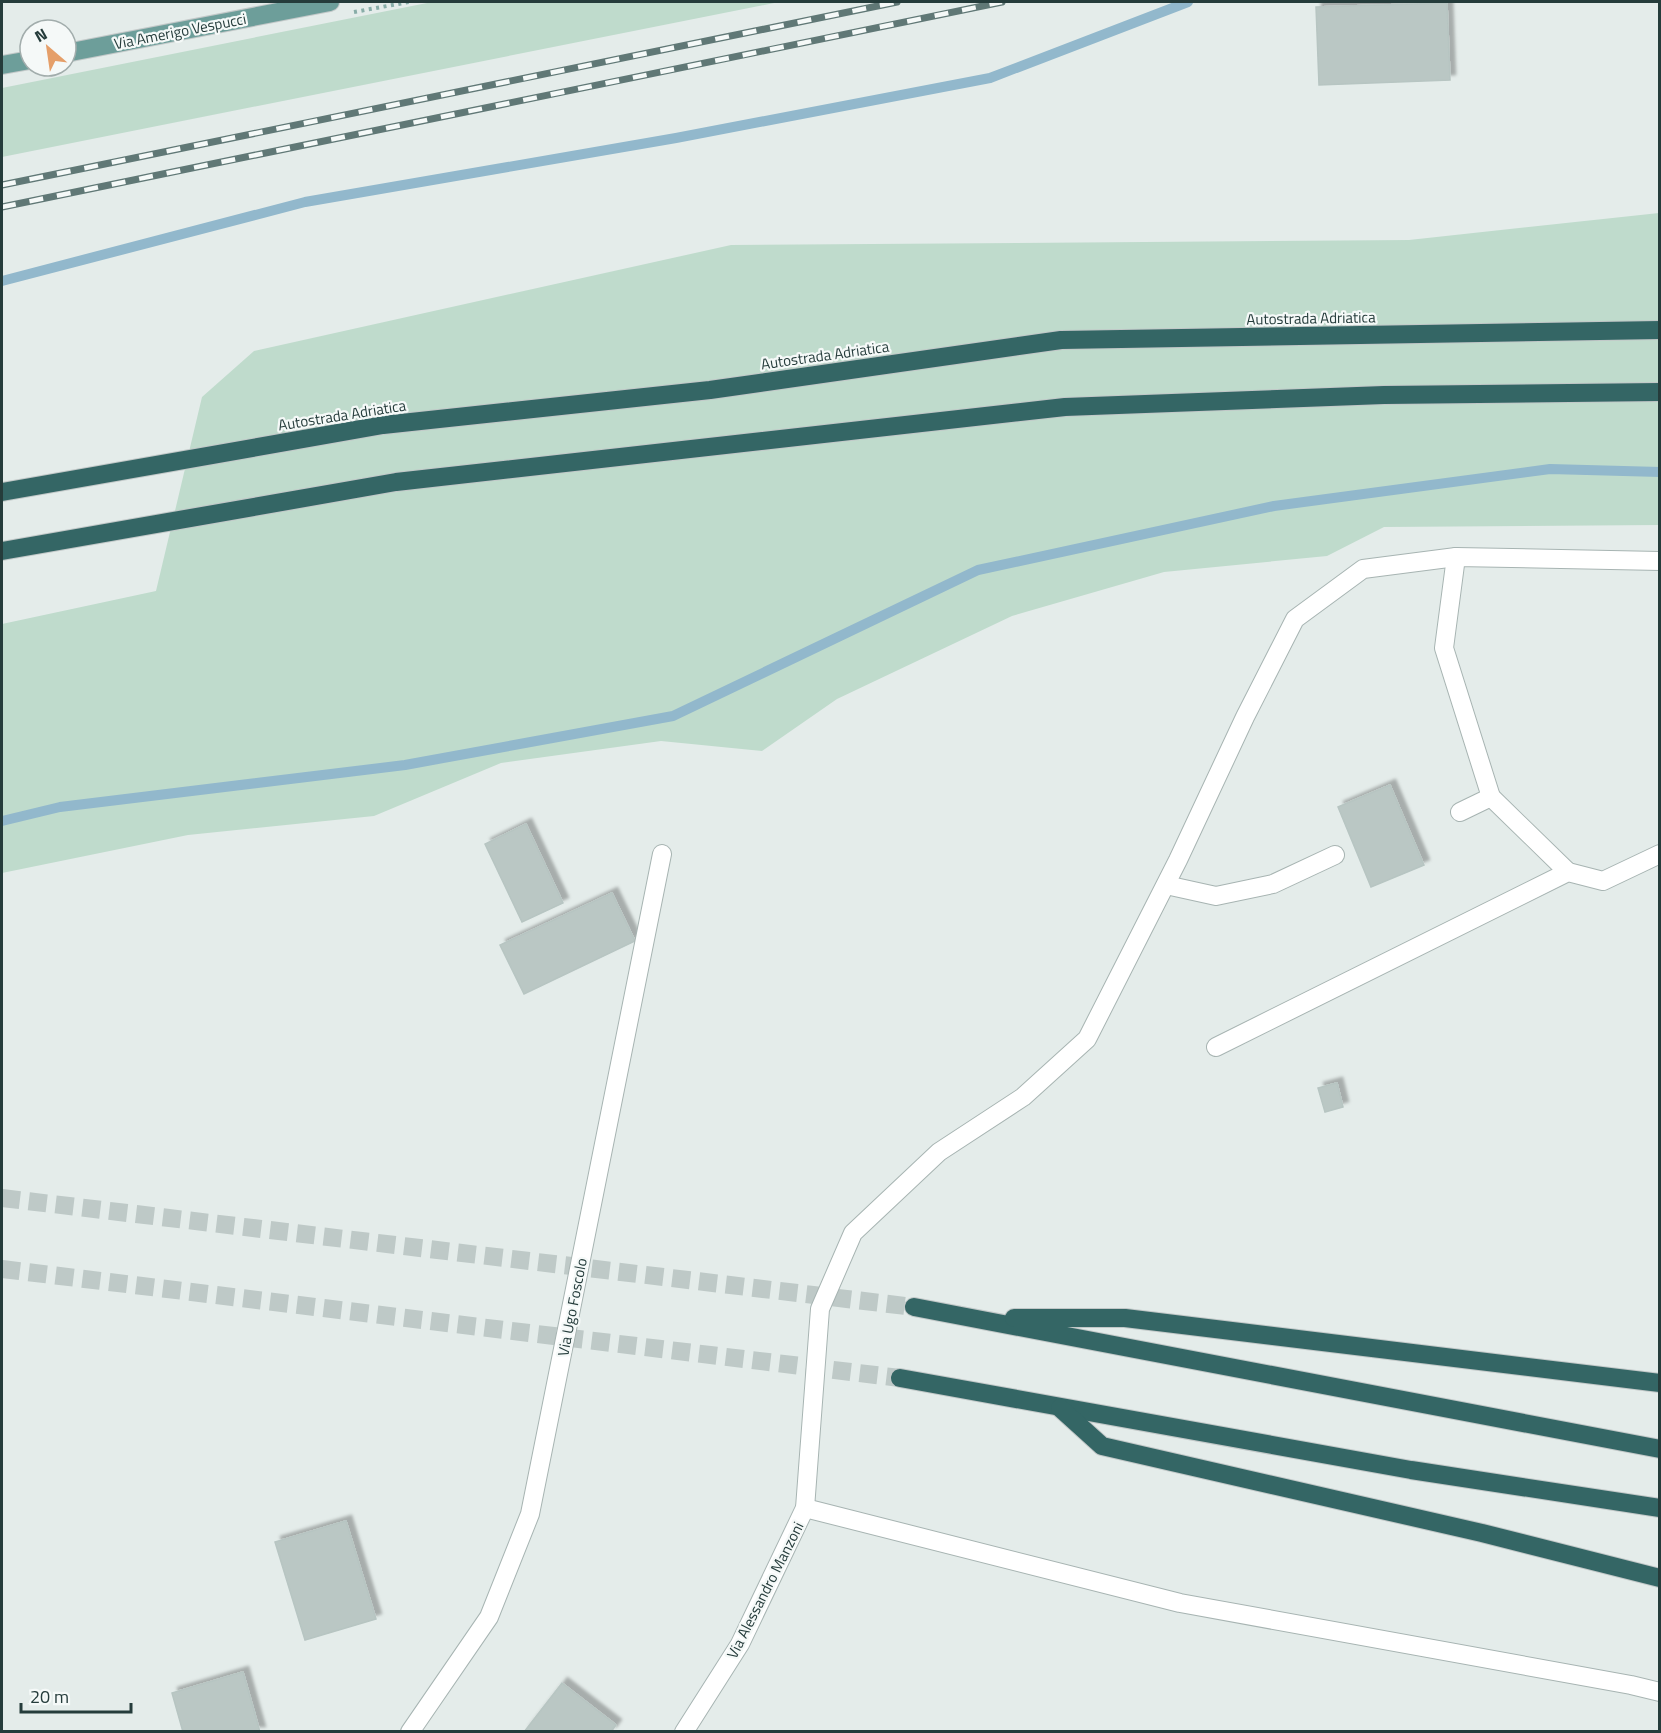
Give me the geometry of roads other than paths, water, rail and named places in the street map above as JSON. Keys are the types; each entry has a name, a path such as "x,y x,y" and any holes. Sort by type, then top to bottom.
{"highway":[{"name":"Autostrada Adriatica","path":"2,492 383,424 710,390 1061,340 1659,330"},
{"path":"2,551 396,482 1065,407 1384,395 1659,392"},
{"path":"914,1307 1659,1449"},
{"path":"970,1318 1125,1318 1659,1383"},
{"path":"900,1378 1411,1470 1659,1508"},
{"path":"1060,1408 1102,1446 1482,1533 1659,1578"}],"main road":[{"name":"Via Amerigo Vespucci","path":"78,51 330,2"},
{"path":"2,65 18,62"}],"street":[{"path":"1659,561 1455,557 1363,569 1295,620 1166,885 1087,1039 1023,1097 939,1152 853,1233 820,1309 805,1508 1180,1603 1659,1692"},
{"path":"1455,557 1444,648 1491,797 1568,873 1603,881 1659,854"},
{"path":"1460,812 1491,797"},
{"name":"Via Ugo Foscolo","path":"410,1731 489,1617 530,1514 662,854"},
{"path":"1166,885 1216,896 1274,884 1335,855"},
{"path":"1216,1047 1568,873"},
{"name":"Via Alessandro Manzoni","path":"684,1731 740,1644 805,1508"}],"waterway":[{"path":"2,281 305,202 676,138 990,78 1188,2"},
{"path":"2,821 60,807 405,765 673,716 978,570 1274,506 1550,469 1660,472"}],"tunnel":[{"path":"2,1198 914,1307"},
{"path":"2,1269 900,1378"}],"railway":[{"path":"2,185 897,2"},
{"path":"2,207 1002,2"}]}
